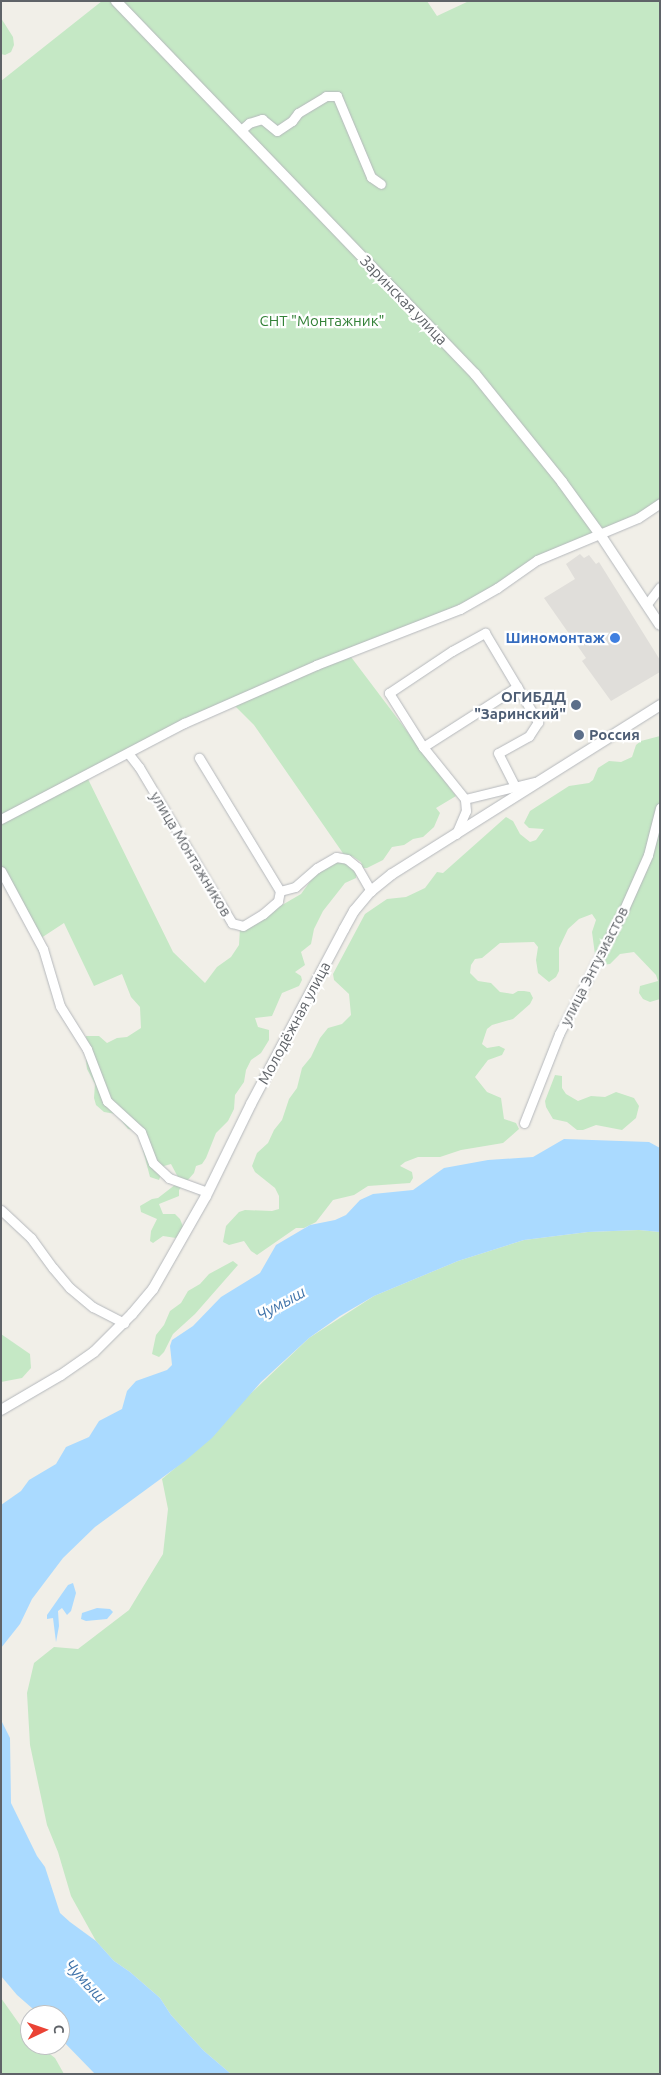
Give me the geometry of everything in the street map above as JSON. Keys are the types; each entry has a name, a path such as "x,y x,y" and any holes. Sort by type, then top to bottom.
{"street":[{"name":"Заринская улица","path":"116,1 475,374 599,533 660,625"},
{"path":"241,130 249,123 262,119 277,131 292,121 298,113 326,96 337,96 371,177 381,184"},
{"path":"1,819 184,723 254,691 392,634 460,609 497,588 537,560 638,518 660,503"},
{"path":"647,604 660,586"},
{"path":"456,834 466,811 465,799 423,747 388,693 452,651 485,633 538,722 530,736 498,753 515,786"},
{"path":"423,747 517,686"},
{"name":"Молодёжная улица","path":"1,1410 94,1352 124,1322 152,1289 208,1192 251,1104 344,929 354,912 371,891 392,874 660,705"},
{"name":"улица Монтажников","path":"128,753 139,767 232,923 243,926 263,914 278,901 280,891"},
{"path":"200,758 280,891 294,887 317,868 336,857 347,859 357,867 371,891"},
{"path":"465,799 536,782"},
{"name":"улица Энтузиастов","path":"524,1123 559,1034 624,909 648,855 660,808"},
{"path":"1,871 43,949 60,1006 87,1049 107,1101 140,1132 153,1163 168,1178 208,1192"},
{"path":"1,1210 31,1238 70,1288 93,1307 124,1322"}],"shaded area":[{"path":"580,554 584,558 589,555 596,564 599,562 660,660 660,672 611,701 582,661 586,658 544,598 575,579 566,564"}],"green space":[{"name":"СНТ \"Монтажник\"","path":"102,1 427,1 437,16 469,1 660,1 660,503 537,560 497,588 348,653 456,796 436,808 440,813 434,827 423,837 413,839 404,845 392,847 383,860 367,868 363,868 361,862 352,856 347,859 254,725 231,702 86,775 173,952 205,983 217,967 231,957 239,945 240,928 255,919 266,918 277,908 301,894 322,865 335,860 345,863 357,871 356,878 345,883 323,911 314,929 311,944 301,952 305,965 295,972 301,976 302,980 299,986 282,993 272,1016 255,1018 258,1027 269,1030 269,1040 261,1053 251,1060 246,1070 244,1082 235,1095 234,1109 228,1121 216,1133 206,1158 202,1164 196,1166 194,1173 179,1190 179,1196 159,1204 163,1214 175,1214 180,1219 184,1229 182,1235 176,1238 163,1236 153,1243 150,1241 151,1231 157,1219 141,1212 140,1206 152,1199 158,1198 180,1181 171,1164 164,1166 159,1180 150,1177 138,1131 128,1129 116,1114 104,1112 96,1105 94,1098 95,1084 87,1069 86,1061 88,1053 86,1036 99,1036 107,1043 117,1038 127,1037 141,1028 140,1007 131,997 122,974 94,986 64,923 35,942 1,877 1,81"},
{"path":"1,18 13,37 14,45 11,52 5,55 1,54"},
{"path":"660,736 660,999 650,1002 643,999 639,993 640,986 658,981 656,975 634,952 620,954 610,964 602,965 596,962 592,932 596,920 592,914 579,919 568,929 559,948 559,971 556,977 549,982 538,973 536,960 538,947 534,942 500,943 482,958 475,959 471,965 470,973 478,981 491,983 500,992 513,994 518,991 530,992 533,998 530,1004 513,1019 492,1025 487,1029 482,1044 487,1048 499,1046 505,1049 502,1055 488,1060 475,1077 487,1092 501,1098 504,1119 516,1123 519,1129 503,1143 461,1150 440,1157 418,1157 405,1162 400,1166 412,1172 413,1178 410,1183 368,1186 354,1195 333,1200 316,1222 304,1228 296,1228 257,1255 251,1251 244,1241 229,1245 223,1242 226,1226 239,1212 245,1210 272,1211 279,1209 279,1196 275,1188 255,1172 252,1166 257,1153 268,1143 274,1130 282,1120 289,1099 297,1088 302,1068 311,1057 320,1038 328,1028 342,1024 351,1015 349,994 334,980 333,974 365,914 387,899 406,897 425,888 437,872 443,873 506,817 513,821 520,834 530,842 536,840 544,829 529,828 524,823 530,811 569,786 589,783 593,780 598,768 609,761 621,762 632,757 636,745 641,741"},
{"path":"555,1075 562,1076 562,1088 566,1094 578,1101 591,1096 605,1097 616,1092 634,1098 639,1106 636,1118 622,1130 596,1125 583,1130 577,1130 567,1122 553,1119 546,1107 545,1101"},
{"path":"639,1230 660,1232 660,2074 231,2074 204,2051 171,2015 160,1998 114,1961 96,1941 71,1896 58,1852 47,1825 30,1745 27,1693 34,1663 54,1647 78,1649 129,1610 163,1554 168,1509 162,1479 211,1438 246,1398 309,1338 374,1296 458,1261 524,1240 588,1232"},
{"path":"233,1261 238,1265 195,1314 173,1334 164,1352 159,1357 152,1354 156,1335 164,1325 170,1311 181,1303 188,1291 200,1284 209,1274"},
{"path":"1,1334 30,1354 31,1368 22,1378 1,1382"},
{"path":"1,1998 20,2025 20,2055 51,2055 55,2058 64,2074 1,2074"}],"water":[{"name":"Чумыш","path":"564,1139 649,1142 660,1148 660,1232 639,1230 588,1232 524,1240 458,1261 374,1296 340,1316 309,1338 261,1382 212,1438 185,1461 95,1527 63,1558 32,1599 20,1624 1,1648 1,1505 21,1491 29,1480 56,1464 66,1447 89,1437 99,1421 122,1409 127,1391 136,1381 167,1370 172,1365 170,1346 172,1340 193,1326 221,1297 260,1273 276,1245 310,1225 335,1220 346,1215 360,1200 373,1194 413,1190 444,1168 488,1160 533,1157"},
{"path":"73,1583 76,1593 71,1611 67,1615 62,1608 58,1611 59,1626 56,1642 53,1618 47,1619 47,1615 68,1585"},
{"path":"97,1608 110,1609 113,1612 107,1619 86,1621 81,1619 82,1613"},
{"name":"Чумыш","path":"1,1720 10,1738 11,1803 37,1856 45,1867 60,1913 96,1941 114,1961 160,1998 171,2015 204,2051 231,2074 95,2074 70,2048 70,2005 28,2005 1,1976"}],"place":[{"name":"Шиномонтаж","path":"615,638"},
{"name":"ОГИБДД \"Заринский\"","path":"576,705"},
{"name":"Россия","path":"579,735"}]}
